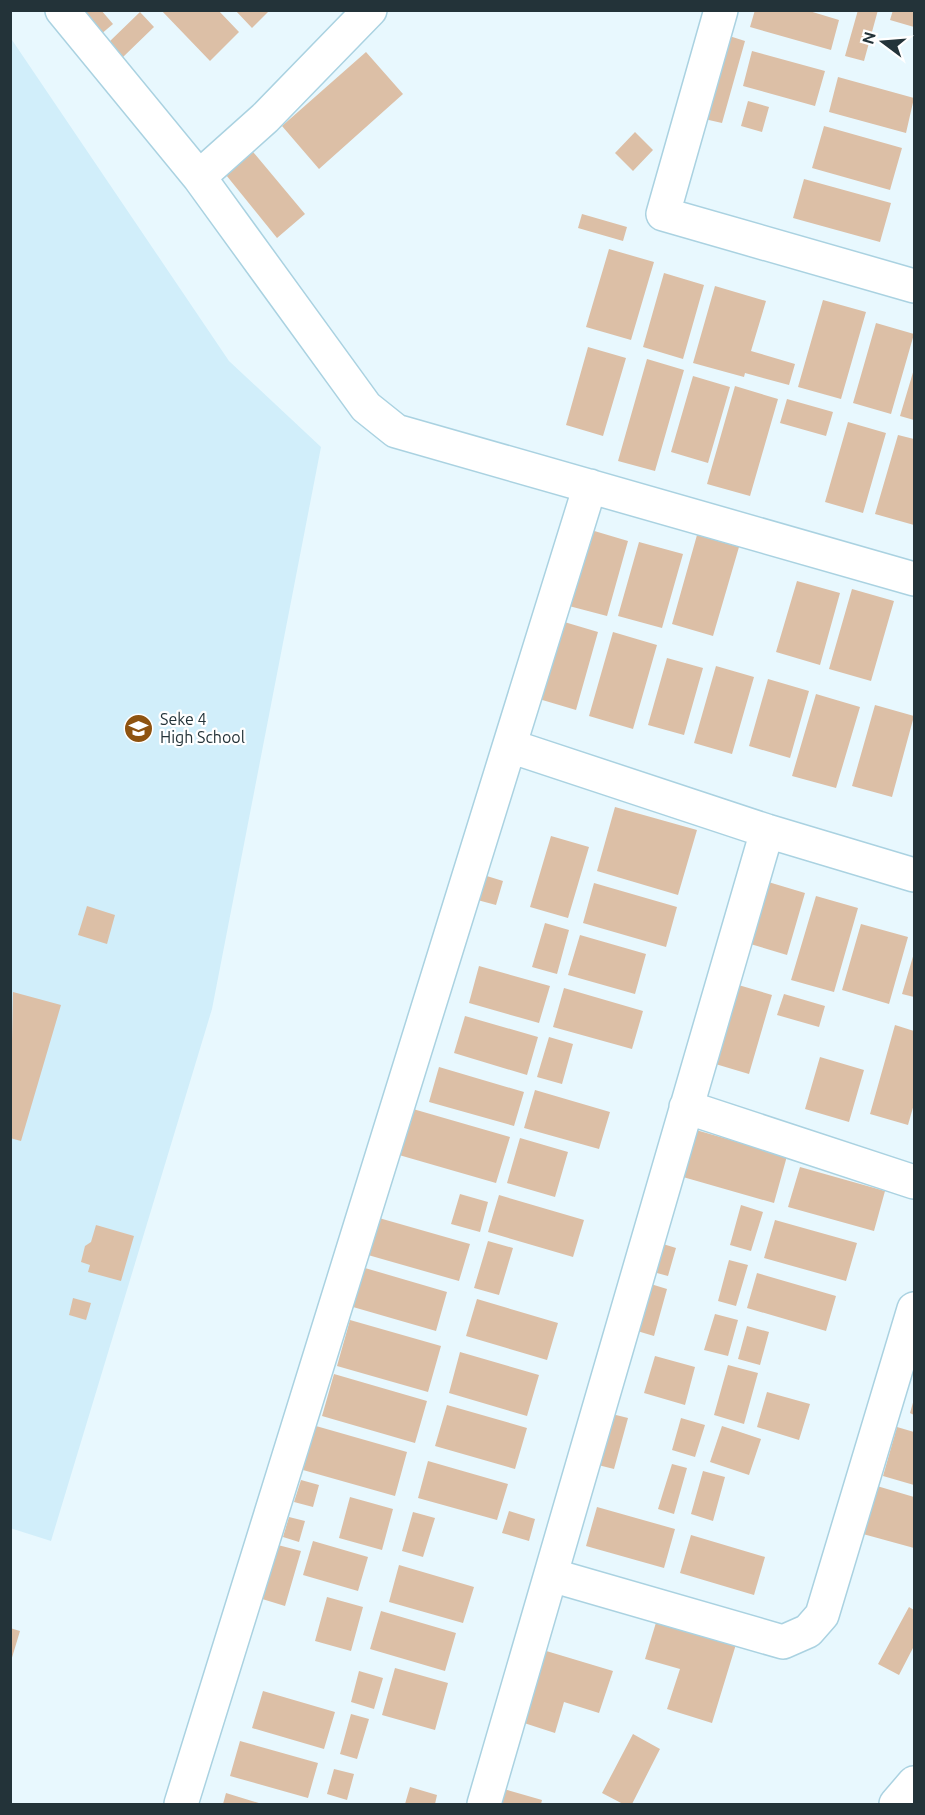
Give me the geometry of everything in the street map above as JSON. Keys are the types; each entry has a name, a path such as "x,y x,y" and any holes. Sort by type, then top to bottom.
{"street":[{"path":"62,10 199,177 366,407 380,421 396,430 915,579"},
{"path":"199,177 265,118 370,10"},
{"path":"721,10 663,214 915,286"},
{"path":"181,1804 590,486"},
{"path":"510,746 767,831 915,875"},
{"path":"484,1804 767,831"},
{"path":"686,1107 915,1182"},
{"path":"551,1575 783,1642 808,1631 822,1615 915,1309"},
{"path":"896,1804 915,1783"}],"shaded area":[{"name":"Seke 4 High School","path":"10,37 229,361 321,447 212,1009 51,1541 10,1528"}],"building":[{"path":"80,10 101,10 113,24 100,35"},
{"path":"161,10 218,10 239,32 210,61"},
{"path":"235,10 270,10 252,28"},
{"path":"755,10 806,10 839,20 831,50 750,27"},
{"path":"858,10 878,10 864,61 845,56"},
{"path":"893,10 914,10 914,27 890,20"},
{"path":"140,12 154,27 123,57 109,42"},
{"path":"723,34 745,41 722,123 700,118"},
{"path":"752,51 825,71 815,106 743,86"},
{"path":"366,52 403,94 319,169 282,126"},
{"path":"838,77 914,98 906,133 829,112"},
{"path":"748,101 769,107 762,132 741,126"},
{"path":"824,126 902,148 890,190 812,168"},
{"path":"635,132 653,150 633,171 615,153"},
{"path":"249,147 305,214 277,238 222,170"},
{"path":"804,179 891,203 880,242 793,218"},
{"path":"582,214 627,227 623,241 578,228"},
{"path":"609,249 654,262 631,340 586,327"},
{"path":"664,273 704,285 683,359 643,347"},
{"path":"715,286 766,301 751,351 795,364 789,385 745,373 744,377 693,363"},
{"path":"823,300 866,312 841,399 798,387"},
{"path":"876,323 914,334 891,414 853,403"},
{"path":"588,347 626,358 603,436 566,425"},
{"path":"647,359 684,370 655,471 618,461"},
{"path":"914,369 914,420 900,416"},
{"path":"693,376 730,387 708,463 671,452"},
{"path":"735,386 778,399 750,496 707,484"},
{"path":"787,399 833,412 826,436 780,423"},
{"path":"848,422 886,433 863,513 825,502"},
{"path":"898,435 914,439 914,525 875,514"},
{"path":"591,530 628,541 607,616 569,606"},
{"path":"697,535 739,547 713,636 672,624"},
{"path":"639,542 683,554 662,628 618,616"},
{"path":"797,581 840,593 820,665 776,652"},
{"path":"852,589 894,601 871,681 829,669"},
{"path":"561,621 598,632 576,710 539,699"},
{"path":"613,632 657,645 633,729 589,716"},
{"path":"667,658 703,668 684,735 648,725"},
{"path":"716,666 754,677 732,754 694,743"},
{"path":"768,679 809,691 790,758 749,746"},
{"path":"816,694 860,707 836,788 792,776"},
{"path":"875,705 914,716 892,797 852,786"},
{"path":"615,807 697,830 678,895 597,871"},
{"path":"551,836 589,847 568,918 530,907"},
{"path":"477,873 503,881 496,905 470,898"},
{"path":"765,881 805,893 787,955 747,943"},
{"path":"594,883 677,907 666,947 583,923"},
{"path":"816,896 858,908 834,992 791,980"},
{"path":"87,906 115,915 107,944 78,935"},
{"path":"545,923 569,930 557,974 532,967"},
{"path":"861,924 908,937 889,1004 842,990"},
{"path":"580,935 646,954 635,994 568,975"},
{"path":"914,953 914,997 902,994"},
{"path":"479,966 550,986 539,1023 469,1003"},
{"path":"735,984 772,995 749,1074 712,1063"},
{"path":"564,988 643,1011 632,1049 553,1027"},
{"path":"13,992 61,1005 21,1141 10,1138"},
{"path":"784,994 825,1006 819,1027 777,1015"},
{"path":"465,1016 538,1037 527,1075 454,1053"},
{"path":"895,1025 914,1031 914,1104 908,1125 870,1114"},
{"path":"549,1037 573,1044 562,1084 537,1077"},
{"path":"820,1057 864,1070 849,1122 805,1109"},
{"path":"439,1067 524,1092 514,1126 429,1102"},
{"path":"535,1090 610,1112 599,1149 524,1128"},
{"path":"413,1109 510,1137 496,1183 399,1155"},
{"path":"696,1130 787,1156 774,1203 683,1177"},
{"path":"520,1138 568,1152 555,1197 507,1183"},
{"path":"800,1167 885,1191 874,1231 788,1207"},
{"path":"460,1194 488,1202 480,1232 451,1224"},
{"path":"499,1195 584,1220 573,1257 488,1232"},
{"path":"741,1205 763,1212 751,1251 730,1245"},
{"path":"379,1218 470,1244 459,1281 368,1255"},
{"path":"775,1220 857,1243 846,1281 764,1258"},
{"path":"96,1225 134,1236 121,1281 88,1272 90,1265 81,1262 85,1246 91,1242"},
{"path":"650,1240 676,1248 668,1276 642,1269"},
{"path":"488,1241 513,1248 499,1295 474,1288"},
{"path":"729,1260 748,1265 736,1306 718,1301"},
{"path":"365,1268 447,1292 436,1331 353,1307"},
{"path":"757,1273 836,1296 826,1331 747,1308"},
{"path":"641,1281 667,1289 654,1336 627,1328"},
{"path":"73,1298 91,1303 86,1320 69,1315"},
{"path":"477,1299 558,1323 547,1360 466,1336"},
{"path":"715,1314 738,1320 728,1356 704,1350"},
{"path":"350,1320 441,1346 428,1392 337,1366"},
{"path":"747,1326 769,1332 760,1365 738,1359"},
{"path":"460,1352 539,1375 527,1416 449,1393"},
{"path":"655,1356 695,1367 685,1405 644,1393"},
{"path":"728,1365 758,1373 744,1424 714,1415"},
{"path":"334,1374 427,1401 415,1443 322,1416"},
{"path":"767,1392 810,1404 799,1440 757,1427"},
{"path":"914,1399 914,1415 910,1413"},
{"path":"447,1405 527,1428 515,1469 435,1446"},
{"path":"608,1413 628,1418 614,1469 594,1464"},
{"path":"681,1418 705,1425 695,1457 672,1450"},
{"path":"316,1426 407,1452 395,1496 303,1470"},
{"path":"722,1426 761,1439 749,1475 710,1462"},
{"path":"897,1427 914,1432 914,1485 883,1476"},
{"path":"428,1461 508,1484 497,1520 418,1498"},
{"path":"672,1464 687,1468 674,1514 658,1509"},
{"path":"703,1471 725,1477 713,1521 691,1514"},
{"path":"301,1480 319,1485 313,1507 294,1502"},
{"path":"877,1486 914,1497 914,1548 863,1534"},
{"path":"350,1497 393,1509 382,1550 339,1538"},
{"path":"597,1507 675,1529 664,1568 586,1546"},
{"path":"509,1511 535,1519 529,1541 502,1533"},
{"path":"413,1512 435,1518 423,1557 402,1551"},
{"path":"289,1517 305,1521 299,1542 283,1537"},
{"path":"691,1535 765,1557 754,1595 680,1573"},
{"path":"313,1541 368,1557 358,1591 303,1575"},
{"path":"274,1544 301,1551 285,1606 259,1598"},
{"path":"399,1565 474,1587 463,1623 389,1602"},
{"path":"327,1597 363,1607 351,1651 315,1641"},
{"path":"909,1607 914,1610 914,1646 899,1675 878,1664"},
{"path":"381,1611 456,1633 445,1671 370,1649"},
{"path":"658,1616 737,1641 712,1723 667,1709 680,1669 645,1659"},
{"path":"10,1628 20,1631 11,1661 10,1660"},
{"path":"543,1650 613,1671 599,1713 564,1702 555,1733 521,1722"},
{"path":"395,1668 448,1683 435,1730 382,1715"},
{"path":"359,1671 383,1678 374,1709 351,1702"},
{"path":"263,1691 335,1712 324,1749 252,1728"},
{"path":"351,1714 369,1719 357,1759 340,1754"},
{"path":"633,1734 660,1749 632,1804 623,1804 602,1793"},
{"path":"240,1741 318,1763 308,1798 230,1776"},
{"path":"334,1769 354,1774 347,1800 327,1794"},
{"path":"410,1787 437,1795 435,1804 405,1804"},
{"path":"500,1788 542,1800 541,1804 495,1804"},
{"path":"226,1793 262,1804 223,1804"}],"place":[{"name":"Seke 4 High School","path":"139,728"}]}
